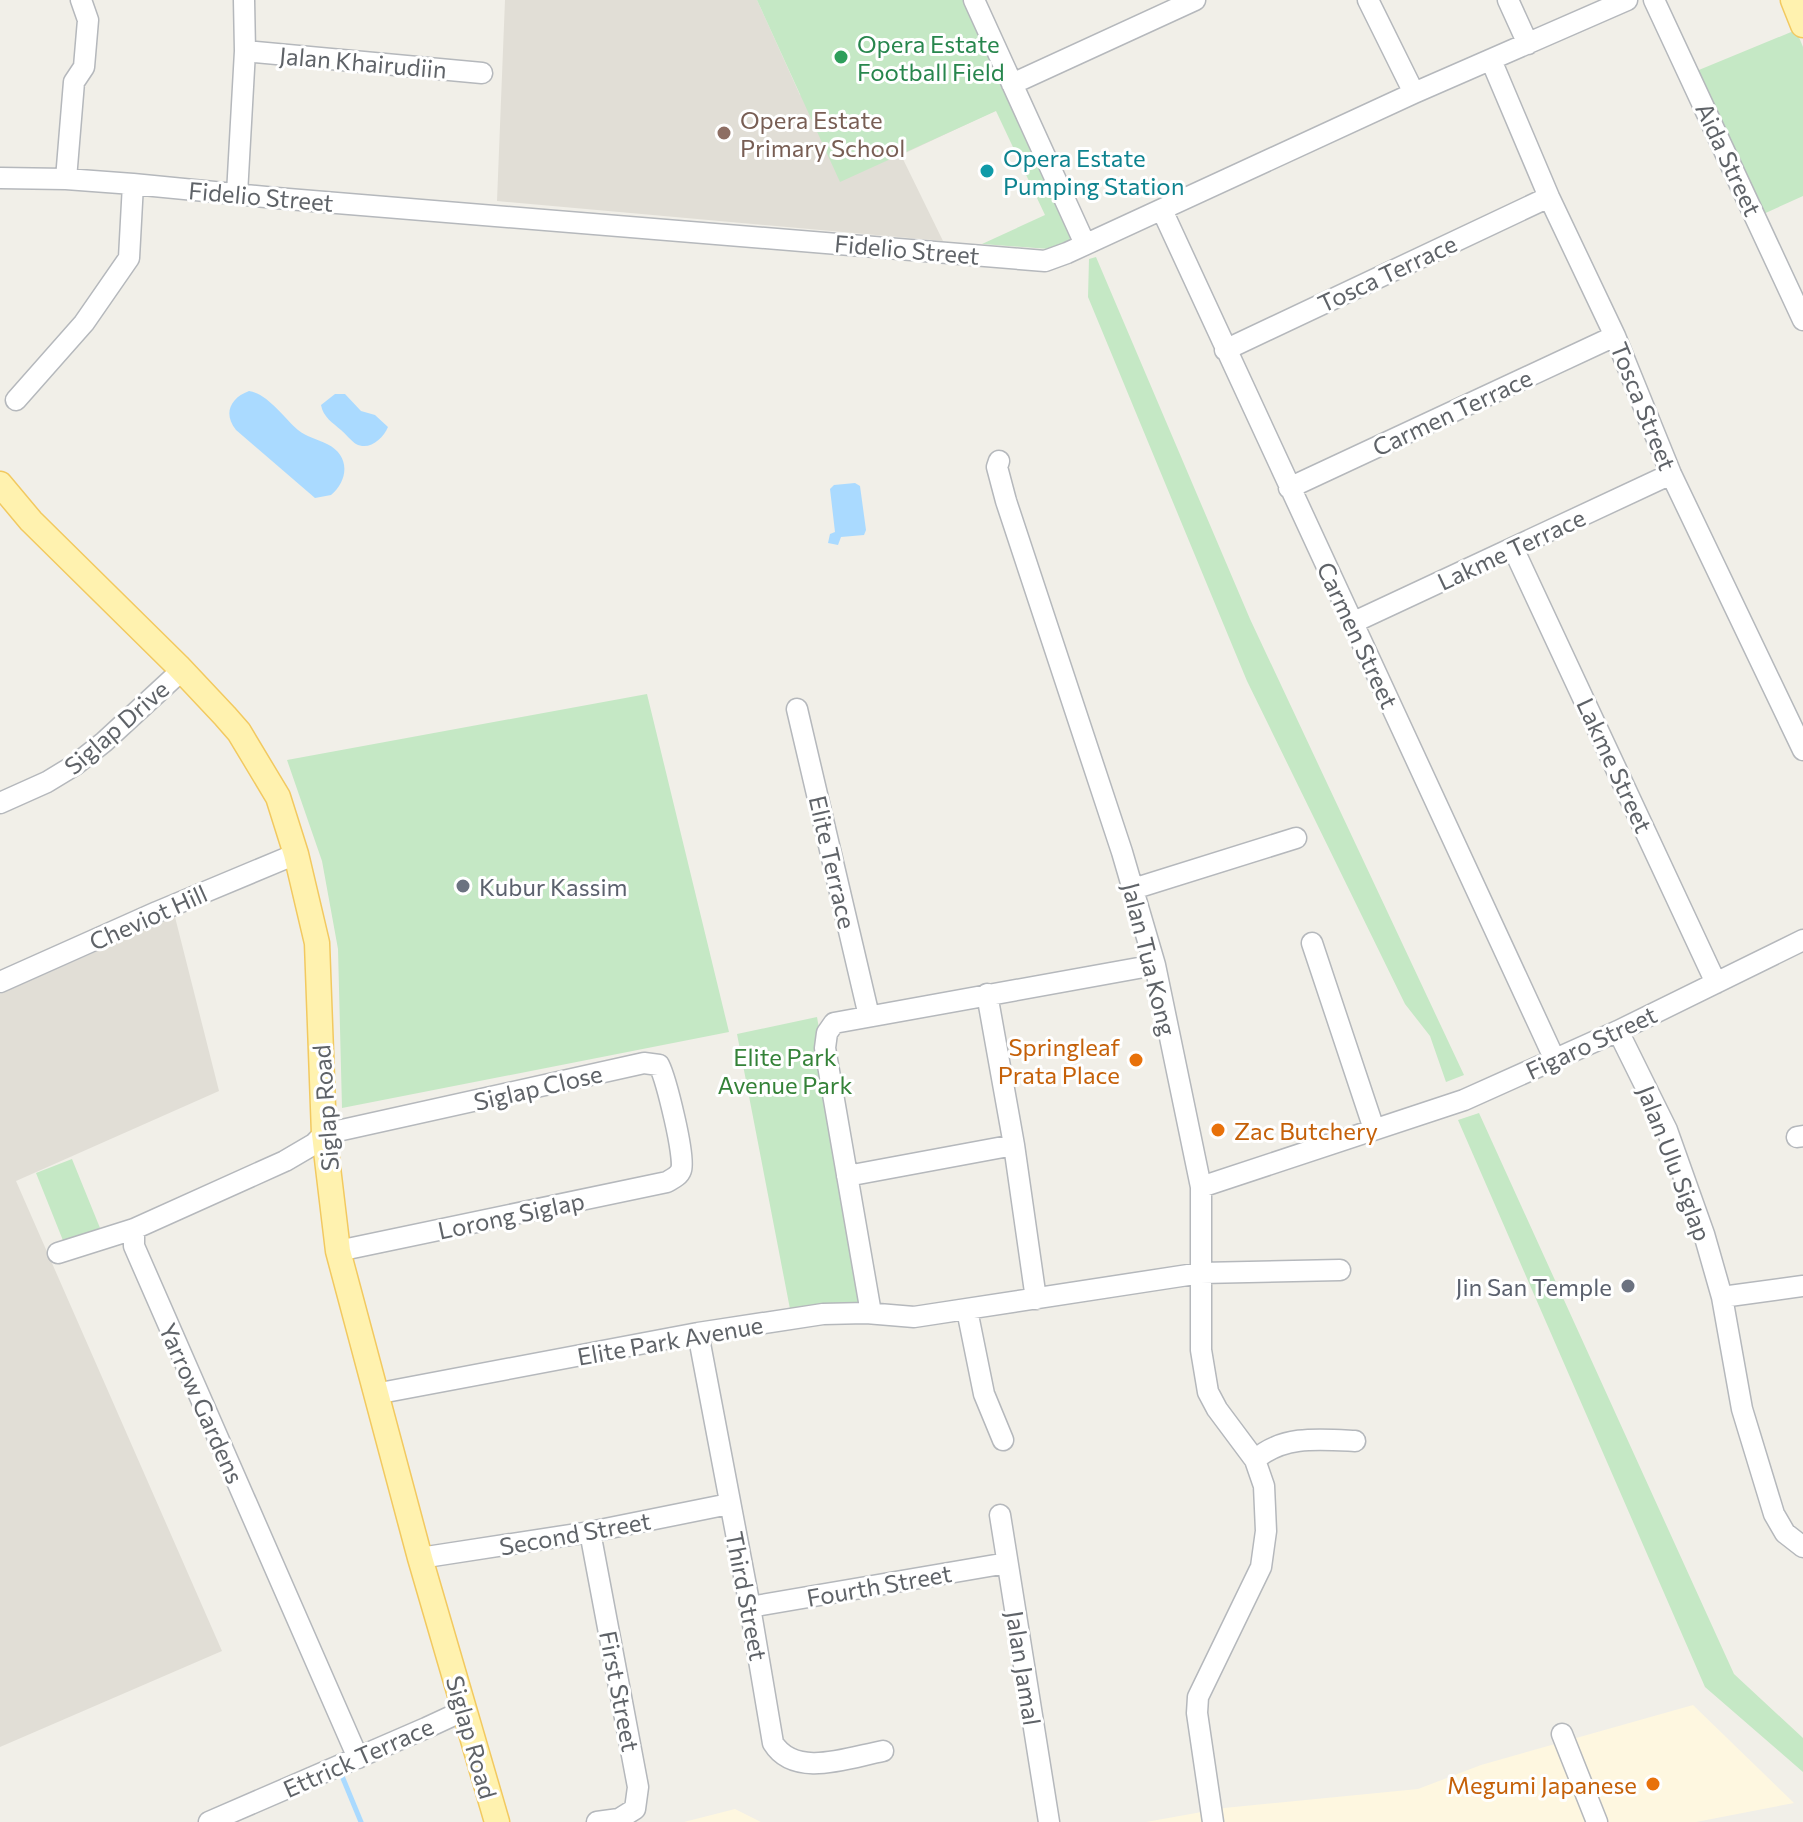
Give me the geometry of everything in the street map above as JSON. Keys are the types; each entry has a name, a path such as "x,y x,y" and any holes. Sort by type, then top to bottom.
{"main road":[{"path":"1793,0 1803,25"},
{"name":"Siglap Road","path":"0,484 31,521 178,666 239,732 278,797 296,854 317,943 319,1139 338,1251 420,1558 497,1822"}],"street":[{"path":"66,179 74,82 84,67 88,20 81,0"},
{"path":"237,194 245,51 244,0"},
{"path":"974,0 1085,244"},
{"path":"1012,84 1195,0"},
{"path":"1368,0 1414,93"},
{"path":"1508,0 1528,44"},
{"name":"Fidelio Street","path":"0,178 133,184 1042,261 1627,0"},
{"name":"Aida Street","path":"1654,0 1803,319"},
{"name":"Jalan Khairudiin","path":"245,51 482,73"},
{"name":"Tosca Street","path":"1491,60 1549,197 1615,336 1671,474 1803,750"},
{"path":"16,400 84,323 129,258 133,184"},
{"name":"Tosca Terrace","path":"1225,350 1549,197"},
{"name":"Carmen Street","path":"1162,210 1555,1060"},
{"name":"Carmen Terrace","path":"1289,488 1615,336"},
{"name":"Jalan Tua Kong","path":"999,461 997,467 1006,501 1155,965 1201,1187 1201,1350 1208,1392 1255,1460 1264,1486 1266,1531 1261,1567 1198,1697 1197,1713 1213,1822"},
{"name":"Lakme Terrace","path":"1352,623 1671,474"},
{"name":"Lakme Street","path":"1513,548 1716,983"},
{"name":"Siglap Drive","path":"0,803 47,782 90,754 182,670 178,666"},
{"name":"Elite Terrace","path":"797,709 869,1016"},
{"path":"1133,889 1296,838"},
{"name":"Cheviot Hill","path":"0,982 296,854"},
{"name":"Figaro Street","path":"1201,1187 1464,1100 1618,1031 1803,940"},
{"path":"1312,943 1374,1129"},
{"path":"871,1313 825,1048 827,1033 834,1023 1155,965"},
{"path":"987,994 1014,1145 1036,1299"},
{"name":"Jalan Ulu Siglap","path":"1618,1031 1667,1130 1704,1234 1722,1297 1742,1409 1774,1514 1785,1533 1803,1547"},
{"name":"Siglap Close","path":"319,1139 644,1063 656,1063 662,1071 682,1153 681,1171"},
{"path":"58,1253 134,1229 285,1161 319,1139"},
{"path":"847,1176 1014,1145"},
{"name":"Lorong Siglap","path":"338,1251 667,1182 681,1171"},
{"name":"Yarrow Gardens","path":"134,1229 134,1246 358,1758"},
{"name":"Elite Park Avenue","path":"375,1394 698,1333 823,1314 871,1313 914,1317 1201,1273 1340,1270"},
{"path":"1722,1297 1803,1286"},
{"path":"967,1310 984,1394 1003,1440"},
{"name":"Third Street","path":"698,1333 773,1743 778,1751 798,1763 883,1751"},
{"path":"1255,1460 1267,1449 1306,1439 1355,1441"},
{"name":"Second Street","path":"420,1558 590,1532 729,1504"},
{"name":"Jalan Jamal","path":"1000,1515 1049,1822"},
{"name":"First Street","path":"590,1532 638,1787 635,1809 619,1819 597,1822"},
{"name":"Fourth Street","path":"750,1607 1007,1563"},
{"name":"Ettrick Terrace","path":"209,1822 454,1715 462,1708"},
{"path":"1562,1734 1597,1822"}],"shaded area":[{"name":"Opera Estate Primary School","path":"505,0 757,0 800,95 997,110 901,155 943,241 497,201"},
{"path":"175,917 219,1091 16,1181 222,1651 0,1747 0,994"},
{"path":"1693,1705 1794,1803 1696,1822 1146,1822 1224,1808 1418,1789 1481,1765"},
{"path":"735,1809 761,1822 684,1822"}],"green space":[{"path":"757,0 971,0 1081,243 1062,250 982,244 1045,215 996,111 840,182"},
{"path":"1796,30 1803,47 1803,196 1759,216 1694,72"},
{"path":"1096,257 1250,619 1464,1075 1446,1082 1430,1036 1405,1004 1247,681 1088,297 1089,259"},
{"path":"647,694 729,1032 342,1108 338,949 322,861 287,760"},
{"name":"Elite Park Avenue Park","path":"817,1017 865,1291 860,1303 825,1303 790,1309 737,1034"},
{"path":"1479,1113 1734,1674 1803,1738 1803,1772 1705,1687 1458,1120"},
{"path":"72,1159 100,1228 64,1243 36,1173"}],"water":[{"path":"249,391 269,401 301,432 340,454 344,475 331,495 315,498 236,430 230,418 230,407"},
{"path":"335,394 345,394 361,411 375,415 388,427 383,436 366,446 352,441 322,409 321,405"},
{"path":"855,483 860,486 866,530 864,535 841,537 838,545 828,543 830,534 835,532 830,489 834,485"}],"waterway":[{"path":"342,1776 361,1822"}],"place":[{"name":"Opera Estate Football Field","path":"841,57"},
{"name":"Opera Estate Primary School","path":"724,133"},
{"name":"Opera Estate Pumping Station","path":"987,171"},
{"name":"Kubur Kassim","path":"463,886"},
{"name":"Springleaf Prata Place","path":"1136,1060"},
{"name":"Zac Butchery","path":"1218,1130"},
{"name":"Jin San Temple","path":"1628,1286"},
{"name":"Megumi Japanese","path":"1653,1784"}]}
